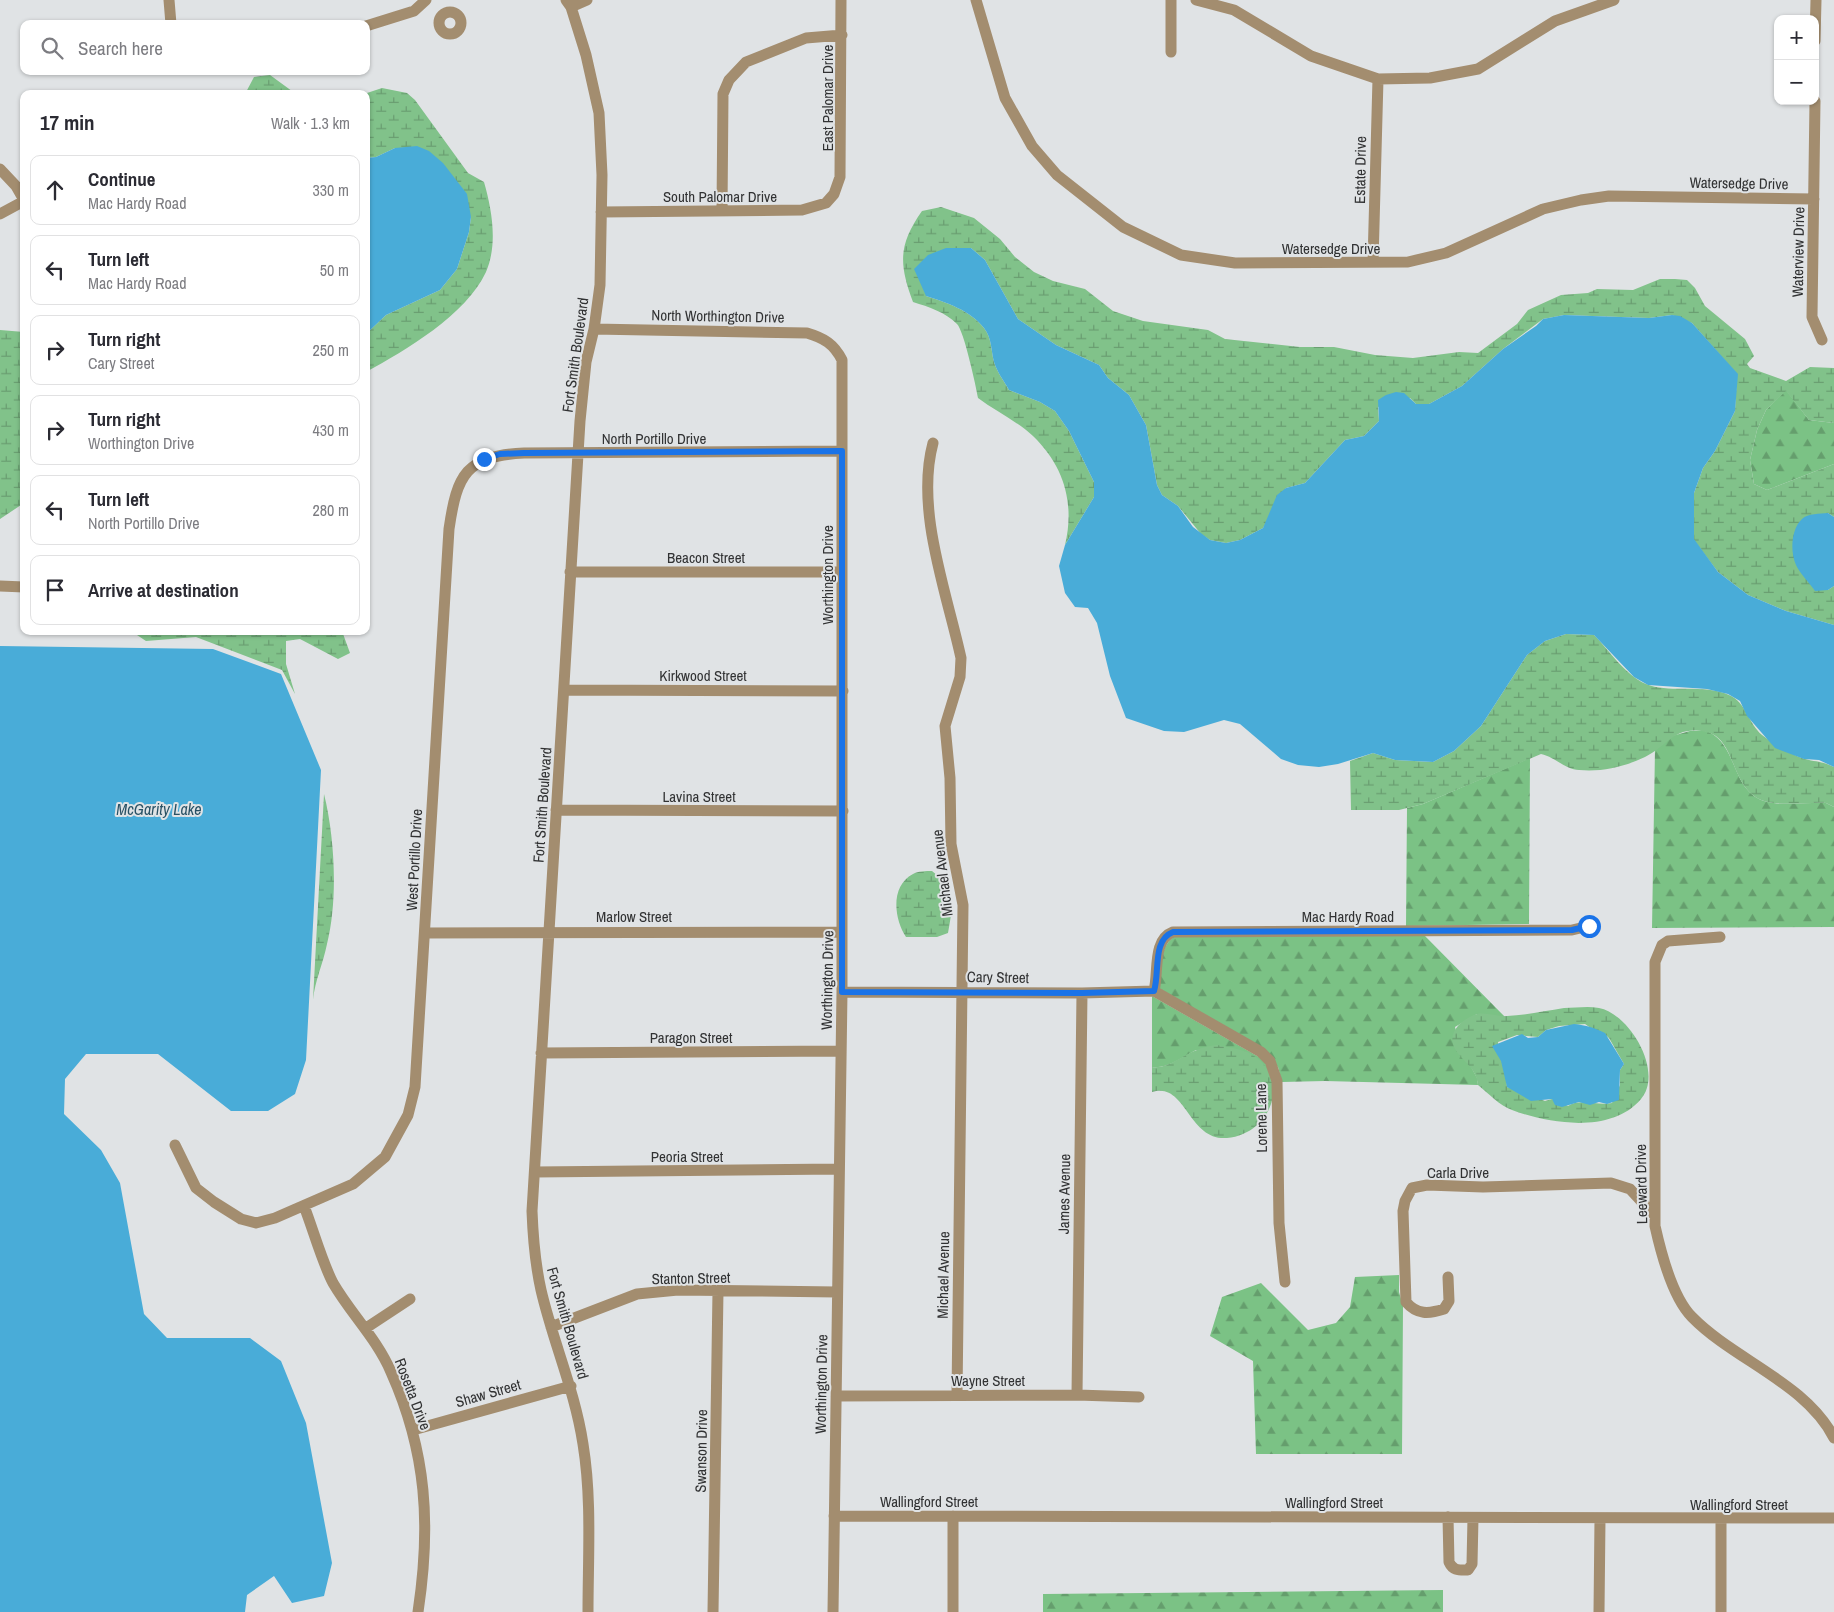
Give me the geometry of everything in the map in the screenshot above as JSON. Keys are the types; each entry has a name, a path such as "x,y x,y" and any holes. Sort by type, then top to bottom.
{"street":[{"path":"169,0 171,20"},
{"path":"370,25 414,10 426,0 442,16"},
{"path":"568,4 587,0"},
{"name":"East Palomar Drive","path":"834,194 842,163 842,0"},
{"name":"Watersedge Drive","path":"978,0 1005,98 1032,146 1057,175 1122,227 1182,255 1235,263 1408,262 1446,253 1543,209 1581,200 1610,196 1814,199"},
{"path":"1171,0 1171,52"},
{"path":"1196,0 1234,10 1310,56 1378,79 1430,78 1478,69 1555,21 1614,0"},
{"path":"1816,0 1816,15"},
{"name":"Fort Smith Boulevard","path":"568,4 586,55 599,113 602,212 600,285 594,329 586,362 578,453 532,1211 533,1248 541,1290 570,1386 584,1445 588,1496 588,1612"},
{"path":"722,210 724,94 729,80 746,62 806,38 842,35"},
{"name":"Estate Drive","path":"1373,262 1378,79"},
{"name":"Waterview Drive","path":"1815,105 1812,318 1822,340"},
{"path":"0,169 20,193"},
{"name":"South Palomar Drive","path":"602,212 802,210 826,203 834,194"},
{"path":"0,214 20,202"},
{"name":"North Worthington Drive","path":"594,329 807,332 822,337 836,349"},
{"name":"Worthington Drive","path":"832,1612 843,811 842,360 836,349"},
{"name":"Michael Avenue","path":"934,443 930,457 929,512 961,658 960,677 945,726 950,778 951,844 963,905 957,1395"},
{"name":"North Portillo Drive","path":"470,468 484,459 500,454 842,451"},
{"name":"West Portillo Drive","path":"175,1145 196,1188 214,1202 257,1229 353,1184 385,1157 408,1115 415,1087 449,529 453,501 460,483 470,468"},
{"name":"Beacon Street","path":"570,572 842,572"},
{"path":"0,586 20,587"},
{"name":"Kirkwood Street","path":"564,690 843,691"},
{"name":"Lavina Street","path":"556,810 843,811"},
{"name":"Mac Hardy Road","path":"1154,991 1158,978 1159,948 1162,940 1173,932 1572,930 1589,926"},
{"name":"Marlow Street","path":"425,933 549,931 842,932"},
{"name":"Leeward Drive","path":"1720,938 1668,941 1662,945 1655,962 1654,1216 1663,1262 1675,1290 1691,1316 1806,1401 1827,1424 1834,1438"},
{"name":"Cary Street","path":"842,992 1082,993 1154,991"},
{"name":"Lorene Lane","path":"1154,991 1261,1052 1274,1069 1277,1081 1278,1204 1285,1282"},
{"name":"James Avenue","path":"1077,1395 1082,993"},
{"name":"Paragon Street","path":"541,1053 841,1051"},
{"name":"Peoria Street","path":"535,1172 839,1169"},
{"name":"Carla Drive","path":"1448,1277 1449,1301 1444,1308 1426,1313 1412,1309 1406,1302 1403,1211 1405,1201 1412,1188 1427,1186 1483,1187 1611,1183 1630,1189 1654,1216"},
{"name":"Rosetta Drive","path":"304,1206 332,1282 366,1328 391,1371 413,1430 426,1508 424,1574 418,1612"},
{"name":"Stanton Street","path":"551,1327 637,1294 678,1290 837,1292"},
{"name":"Swanson Drive","path":"713,1612 718,1291"},
{"path":"366,1328 410,1299"},
{"name":"Shaw Street","path":"413,1430 570,1386"},
{"name":"Wayne Street","path":"836,1396 1077,1395 1139,1397"},
{"name":"Wallingford Street","path":"834,1516 1834,1518"},
{"path":"953,1516 953,1612"},
{"path":"1448,1518 1449,1562 1452,1568 1458,1570 1468,1570 1472,1564 1473,1518"},
{"path":"1599,1612 1600,1519"},
{"path":"1721,1519 1721,1612"}],"green space":[{"path":"270,75 291,90 247,90 254,77"},
{"path":"382,88 407,93 415,100 468,173 484,182 491,215 493,239 490,261 486,272 477,288 464,303 434,330 370,370 370,330 386,315 440,290 457,269 469,232 471,217 395,148 376,157 370,158 370,92"},
{"path":"941,207 974,218 1000,239 1015,257 1034,272 1053,281 1085,289 1113,311 1143,321 1208,330 1225,339 1300,347 1334,347 1375,355 1413,358 1459,352 1478,353 1517,324 1528,310 1561,295 1588,293 1597,289 1633,290 1660,279 1687,280 1695,288 1705,306 1745,339 1754,356 1747,364 1750,368 1786,381 1810,367 1834,368 1834,423 1809,420 1786,391 1766,410 1757,430 1750,460 1754,484 1767,490 1834,464 1834,517 1828,513 1807,579 1815,590 1828,590 1834,586 1834,625 1786,611 1748,595 1718,572 1693,539 1694,493 1703,468 1715,451 1735,411 1737,374 1692,323 1672,315 1649,318 1564,315 1543,319 1503,349 1462,386 1429,404 1416,404 1410,398 1378,407 1379,421 1364,436 1345,440 1305,483 1286,488 1263,528 1240,540 1226,543 1210,540 1201,534 1178,506 1162,495 1157,485 1146,425 1129,395 1108,378 1099,365 1056,345 1018,319 985,260 971,248 926,296 958,308 979,322 989,336 995,366 1009,390 1040,402 1055,411 1069,431 1094,482 1094,497 1065,545 1069,514 1067,500 1064,486 1052,460 1033,436 978,398 966,347 957,324 942,313 913,302 908,289 903,255 908,234 922,211"},
{"path":"0,330 20,332 20,506 0,519"},
{"path":"1786,390 1809,420 1834,423 1834,464 1767,490 1754,484 1750,460 1757,430 1766,410"},
{"path":"1566,634 1594,635 1631,675 1646,684 1665,688 1719,691 1735,698 1753,725 1765,738 1801,758 1834,767 1834,807 1826,803 1775,803 1755,797 1746,789 1724,744 1716,736 1706,732 1686,731 1672,738 1645,757 1613,768 1596,770 1574,769 1541,754 1423,804 1399,810 1351,810 1350,761 1373,753 1395,760 1433,762 1454,751 1481,726 1527,655 1545,641"},
{"path":"137,635 343,635 350,653 338,659 300,639 286,641 286,664 295,694 282,670 196,637 146,641"},
{"path":"1690,731 1707,731 1719,739 1726,748 1747,790 1756,797 1774,803 1826,803 1834,807 1834,927 1652,928 1655,749 1672,736"},
{"path":"1530,758 1529,924 1406,926 1407,808 1423,804"},
{"path":"324,794 333,849 333,908 313,1000"},
{"path":"932,871 940,878 949,891 951,914 948,933 937,937 906,937 899,921 896,903 901,886 906,879 915,873"},
{"path":"1424,935 1505,1017 1477,1014 1455,1027 1462,1056 1469,1063 1477,1078 1478,1085 1325,1081 1282,1082 1278,1067 1159,988 1163,953 1165,947 1174,937"},
{"path":"1152,996 1259,1057 1266,1064 1273,1082 1268,1073 1196,1050 1169,1064 1152,1067"},
{"path":"1564,1008 1599,1008 1611,1013 1622,1021 1632,1032 1646,1060 1649,1074 1647,1088 1641,1099 1629,1110 1597,1122 1580,1123 1544,1119 1512,1110 1478,1085 1477,1078 1471,1067 1455,1050 1452,1039 1455,1029 1467,1018 1477,1014 1507,1016","holes":["1585,1024 1595,1031 1602,1032 1609,1038 1624,1064 1620,1070 1620,1085 1612,1103 1583,1102 1568,1106 1552,1099 1545,1101 1507,1087 1498,1042 1517,1035 1538,1037 1546,1030 1559,1026"]},
{"path":"1217,1045 1238,1049 1253,1055 1267,1069 1272,1082 1273,1095 1270,1107 1263,1119 1241,1135 1227,1138 1214,1136 1204,1131 1173,1095 1163,1091 1152,1092 1152,1067 1170,1064 1191,1052"},
{"path":"1399,1275 1399,1292 1403,1306 1402,1454 1256,1454 1253,1361 1210,1336 1222,1297 1261,1283 1308,1330 1336,1323 1350,1307 1355,1277"},
{"path":"1443,1590 1443,1612 1043,1612 1043,1594"}],"water":[{"path":"417,146 429,151 443,163 467,194 471,217 469,232 457,269 440,290 386,315 370,330 370,158 376,157 395,148"},
{"path":"946,248 971,248 985,260 1018,319 1056,345 1099,365 1108,378 1129,395 1146,425 1157,485 1162,495 1178,506 1193,527 1210,540 1226,543 1240,540 1263,528 1277,495 1286,488 1305,483 1345,440 1364,436 1379,421 1378,400 1396,392 1404,393 1416,404 1429,404 1462,386 1503,349 1543,319 1564,315 1649,318 1672,315 1680,316 1692,323 1738,374 1735,411 1715,451 1703,468 1694,493 1694,539 1718,572 1748,595 1786,611 1834,625 1834,767 1819,760 1804,759 1775,748 1747,716 1740,701 1728,694 1707,689 1648,685 1634,677 1594,635 1566,634 1545,641 1527,655 1481,726 1454,751 1433,762 1395,760 1373,753 1338,764 1319,767 1298,765 1281,759 1240,724 1224,720 1184,732 1164,731 1126,718 1110,676 1097,623 1088,608 1075,607 1065,593 1059,566 1065,545 1094,497 1094,482 1069,431 1055,411 1040,402 1009,390 995,366 989,336 979,322 958,308 926,296 914,269 928,255"},
{"path":"1828,513 1834,517 1834,586 1828,590 1815,591 1800,572 1794,560 1792,547 1794,535 1798,523 1805,517"},
{"name":"McGarity Lake","path":"0,646 213,649 281,674 321,770 306,1060 295,1094 268,1111 231,1111 158,1054 86,1054 65,1079 64,1114 101,1150 120,1183 144,1314 167,1338 250,1338 281,1361 306,1423 332,1563 324,1596 292,1603 274,1576 247,1595 245,1612 0,1612"},
{"path":"1574,1024 1590,1027 1605,1033 1624,1064 1620,1070 1619,1100 1607,1104 1599,1102 1590,1105 1579,1102 1562,1107 1555,1105 1552,1099 1531,1101 1507,1087 1501,1061 1492,1046 1522,1034 1528,1038 1538,1037 1546,1030"}],"route":[{"path":"484,459 500,454 524,453 842,451 842,992 1082,993 1154,991 1158,978 1159,948 1167,934 1173,932 1572,930 1589,926"}]}
